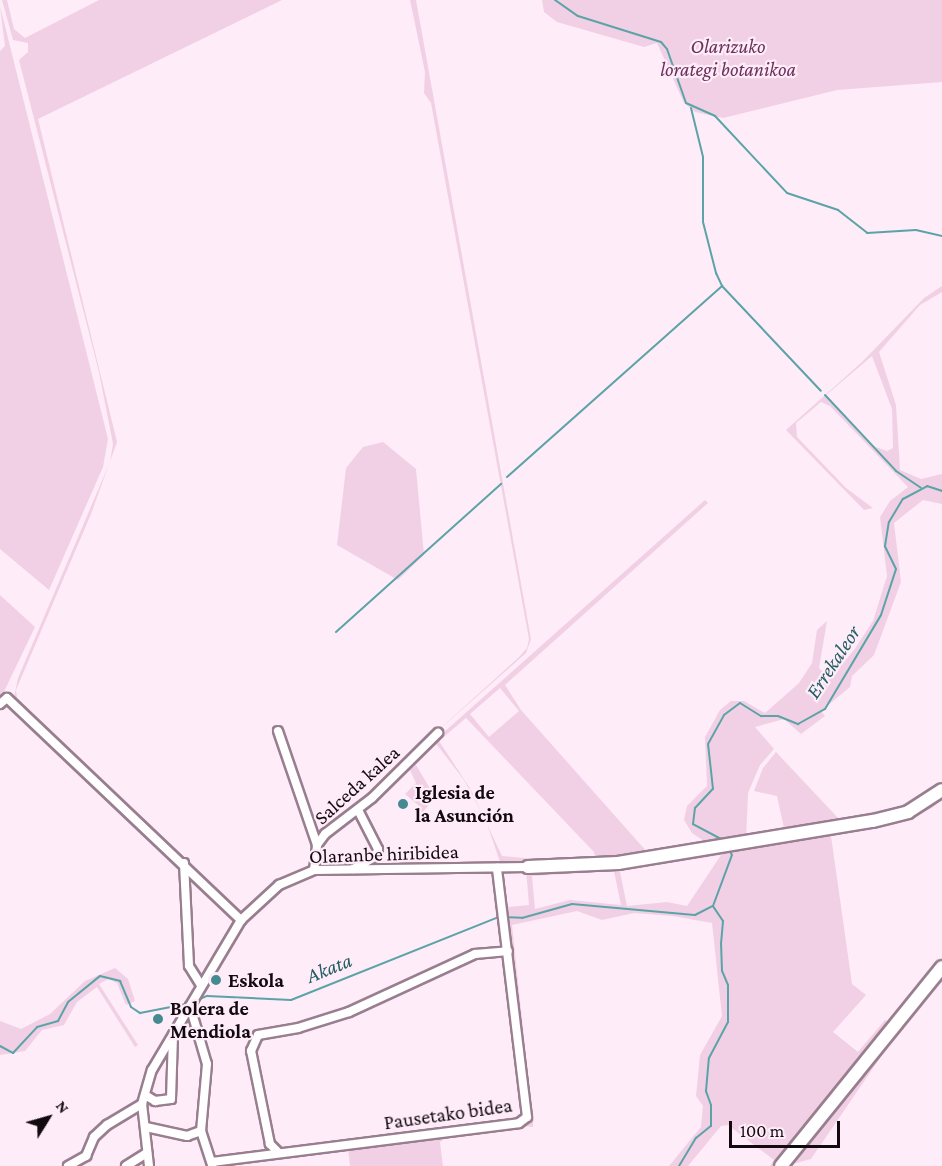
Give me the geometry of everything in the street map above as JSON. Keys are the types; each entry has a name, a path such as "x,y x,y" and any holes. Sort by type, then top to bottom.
{"street":[{"path":"0,704 7,698 184,863 241,920"},
{"path":"278,731 317,845"},
{"name":"Salceda kalea","path":"314,870 317,845 325,834 358,810 438,733"},
{"path":"528,867 618,863 744,844 894,817 921,806 942,790"},
{"path":"350,871 376,855 378,849 358,810"},
{"path":"184,863 189,966 201,985"},
{"name":"Olaranbe hiribidea","path":"144,1099 152,1070 241,920 289,879 314,870 528,867"},
{"name":"Pausetako bidea","path":"212,1164 279,1153 519,1123 527,1117 498,868"},
{"path":"279,1153 270,1144 251,1051 258,1035 298,1028 349,1012 476,954 508,951"},
{"path":"782,1166 942,967"},
{"path":"190,1006 207,1064 201,1131 212,1164"},
{"path":"68,1166 86,1156 94,1137 107,1125 144,1099 155,1101 171,1098 173,1035"},
{"path":"144,1099 149,1166"},
{"path":"146,1127 187,1136 201,1131"},
{"path":"126,1166 147,1153"}],"green space":[{"path":"2,0 7,0 14,29 25,38 99,0 282,0 38,119 117,442 110,461 113,444 99,372 19,60 28,52 28,43 13,40"},
{"path":"410,0 416,0 531,639 526,653 432,736 519,657 527,648 529,639 431,103 424,93 425,72"},
{"name":"Olarizuko lorategi botanikoa","path":"542,0 942,0 942,82 837,90 723,118 695,112 684,103 657,43 644,47 557,22 544,12"},
{"path":"0,6 108,439 103,467 49,590 0,549 0,51 5,46"},
{"path":"942,286 942,292 920,305 879,352 896,405 900,470 921,479 942,474 942,504 923,500 894,523 901,582 874,655 852,676 850,687 821,711 825,716 801,734 784,719 755,727 774,749 760,765 748,793 746,840 644,857 500,862 487,824 502,856 543,860 595,856 594,852 466,718 439,741 471,790 482,814 464,780 434,741 705,500 708,503 505,685 521,710 648,853 707,843 692,833 684,820 687,806 707,786 705,737 720,710 731,701 744,701 765,713 799,683 812,663 817,630 827,621 819,668 825,674 835,672 854,650 873,621 887,576 880,517 890,501 908,487 830,406 821,402 796,423 797,437 846,488 873,508 864,510 786,430 862,362 924,298","holes":["872,356 892,409 893,448 887,451 873,446 826,395","500,688 519,711 489,737 470,714"]},
{"path":"383,442 416,469 424,555 398,580 337,545 346,468 363,447"},
{"path":"109,465 91,514 16,690 17,698 157,835 14,698 18,678"},
{"path":"0,595 35,627 0,700"},
{"path":"776,752 839,819 911,804 942,783 942,786 916,805 900,811 785,833 777,796 754,791 763,768"},
{"path":"416,765 435,797 419,817 418,805 405,794 416,783 410,770"},
{"path":"942,794 942,799 932,808 896,824 831,836 852,984 866,995 833,1032 858,1052 885,1020 890,1022 777,1166 770,1166 774,1160 728,1125 721,1126 688,1166 669,1166 701,1127 703,1106 696,1096 700,1055 722,1016 712,923 673,916 634,913 602,920 577,911 512,925 533,1123 533,1127 526,1126 530,1120 507,907 529,905 526,869 619,867 627,906 667,902 687,906 721,855 657,865 657,861 889,821","holes":["614,871 621,905 570,900 535,909 532,876"]},
{"path":"115,968 128,979 135,1001 126,1005 117,983 108,979 99,984 138,1045 135,1047 97,987 77,1002 64,1025 42,1030 25,1051 0,1055 0,1021 21,1029 50,1014 85,981"},
{"path":"923,995 811,1159 785,1166"},
{"path":"449,1136 440,1142 443,1166 350,1166 348,1148"}],"waterway":[{"path":"555,0 578,16 661,42 667,49 686,103 715,116 787,193 838,210 867,233 916,230 942,236"},
{"path":"691,108 703,157 703,222 716,273 722,286 821,391"},
{"path":"507,477 722,286"},
{"path":"825,395 896,471 921,488"},
{"path":"336,632 501,484"},
{"name":"Errekaleor","path":"723,840 693,824 695,808 713,789 708,744 724,715 740,703 761,716 778,716 798,724 825,709 881,615 896,569 885,546 889,522 903,499 927,486 942,491"},
{"name":"Errekaleor","path":"679,1166 696,1138 711,1126 711,1105 706,1091 709,1058 728,1022 728,985 722,971 723,921 713,906 732,855 729,850"},
{"name":"Akata","path":"197,1000 207,996 291,1000 499,917 522,918 572,904 695,915 713,906"},
{"name":"Akata","path":"0,1046 13,1053 37,1027 58,1021 68,1002 100,976 120,981 131,1007 140,1013 186,1004"}],"place":[{"name":"Iglesia de la Asunción","path":"403,804"},
{"name":"Eskola","path":"216,980"},
{"name":"Bolera de Mendiola","path":"158,1019"}]}
